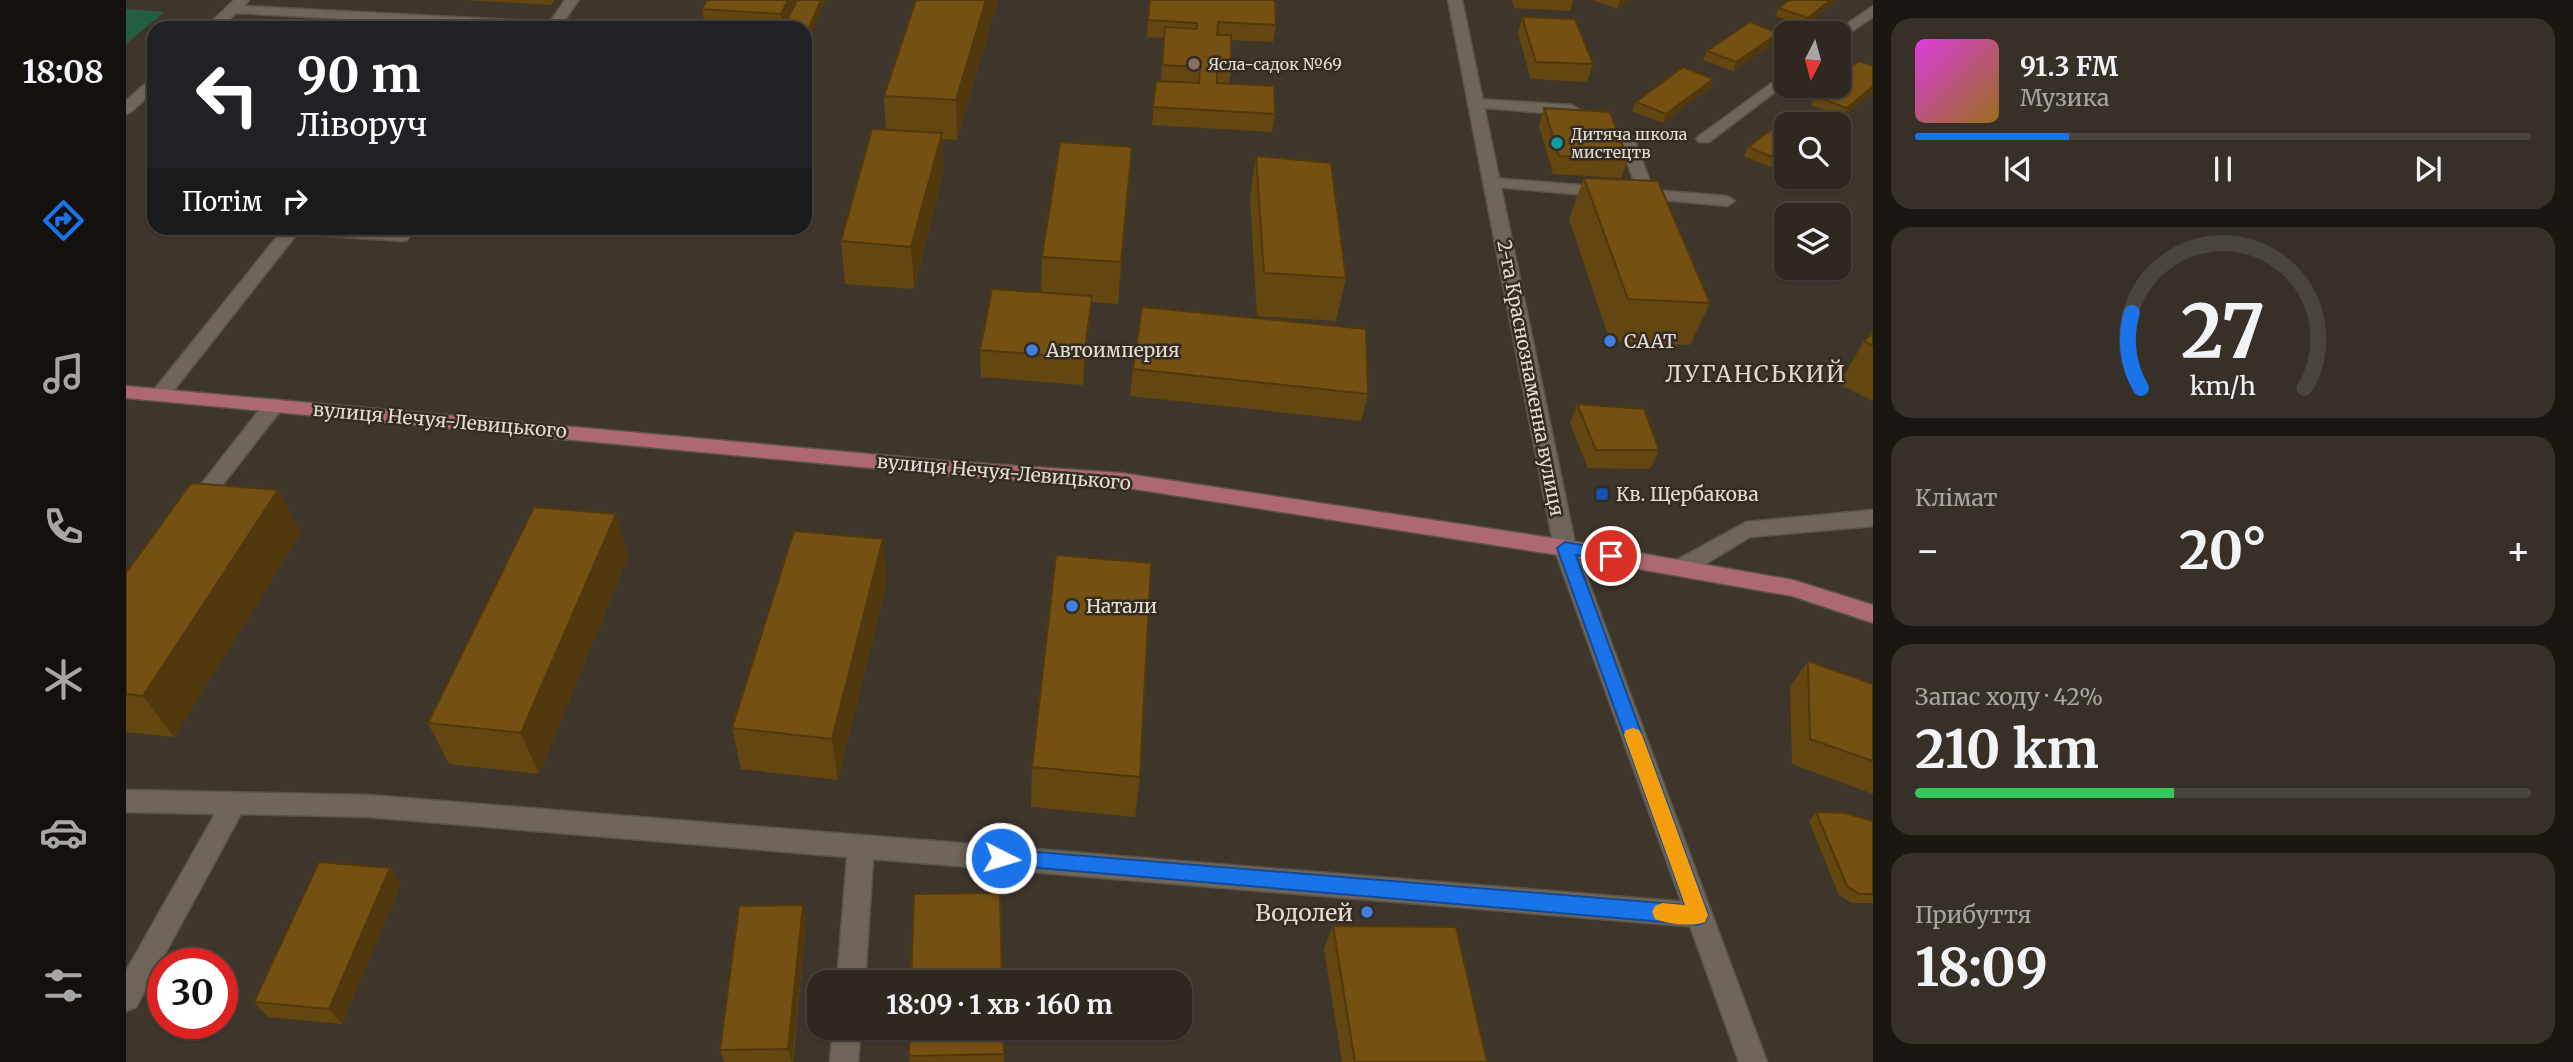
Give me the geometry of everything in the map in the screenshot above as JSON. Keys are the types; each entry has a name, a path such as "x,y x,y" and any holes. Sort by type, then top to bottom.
{"main road":[{"name":"вулиця Нечуя-Левицького","path":"126,392 946,468 1121,480 1565,548 1793,587 1873,614"}],"street":[{"path":"557,21 572,0"},
{"name":"2-га Краснознаменна вулиця","path":"1455,0 1565,548 1753,1062"},
{"path":"220,21 237,5 467,21"},
{"path":"1852,26 1873,10"},
{"path":"1704,139 1774,86"},
{"path":"126,109 147,90"},
{"path":"1476,104 1583,110"},
{"path":"1626,138 1647,195"},
{"path":"1492,183 1727,201"},
{"path":"160,395 287,235"},
{"path":"184,519 274,405"},
{"path":"1681,568 1746,530 1873,518"},
{"path":"126,801 368,806 1698,915"},
{"path":"126,998 234,804"},
{"path":"852,970 861,846"},
{"path":"844,1062 846,1040"}],"green space":[{"path":"126,9 164,12 153,21 147,21 147,26 126,44"}],"building":[{"path":"707,0 788,0 781,14 702,9"},
{"path":"797,0 821,0 812,21 786,21"},
{"path":"916,0 986,0 956,100 884,96"},
{"path":"1150,0 1275,0 1276,25 1218,22 1217,35 1231,35 1231,68 1217,67 1217,83 1274,86 1275,114 1153,107 1156,81 1199,83 1200,67 1162,65 1165,27 1197,29 1197,23 1148,20"},
{"path":"1789,0 1830,0 1808,18 1779,8"},
{"path":"1522,17 1575,19 1593,64 1536,62"},
{"path":"1750,22 1774,31 1774,36 1736,62 1707,51"},
{"path":"1859,61 1873,66 1873,86 1847,108 1820,98 1852,98 1852,66"},
{"path":"1683,67 1713,79 1666,114 1636,102"},
{"path":"1544,108 1610,112 1628,160 1559,156"},
{"path":"1774,128 1774,158 1748,147"},
{"path":"872,129 942,133 911,247 841,241"},
{"path":"1060,142 1132,147 1121,262 1042,257"},
{"path":"1256,156 1331,163 1346,278 1264,273"},
{"path":"1584,178 1658,181 1710,303 1628,299"},
{"path":"992,289 1092,296 1084,358 980,350"},
{"path":"1142,307 1366,329 1368,394 1133,369"},
{"path":"1873,332 1873,346 1864,341"},
{"path":"1577,404 1644,409 1659,450 1596,450"},
{"path":"191,483 278,490 143,696 126,694 126,573"},
{"path":"534,507 616,514 521,733 428,723"},
{"path":"794,531 883,539 832,739 732,728"},
{"path":"1056,555 1151,563 1140,777 1032,767"},
{"path":"1808,661 1873,684 1873,761 1810,739"},
{"path":"1816,812 1845,813 1873,821 1873,894 1859,894 1847,886"},
{"path":"319,862 390,868 329,1009 254,1002"},
{"path":"1000,893 1002,970 911,970 914,894"},
{"path":"803,905 788,1049 720,1050 739,906"},
{"path":"1333,926 1456,927 1487,1062 1355,1062"},
{"path":"910,1040 1003,1040 1004,1054 909,1056"}],"slow traffic":[{"path":"1633,735 1698,915 1662,912"}],"place":[{"name":"Ясла-садок №69","path":"1194,64"},
{"name":"Дитяча школа мистецтв","path":"1557,143"},
{"name":"СААТ","path":"1610,341"},
{"name":"Автоимперия","path":"1032,350"},
{"name":"Кв. Щербакова","path":"1602,494"},
{"name":"Натали","path":"1072,606"},
{"name":"Водолей","path":"1367,912"}],"district":[{"name":"ЛУГАНСЬКИЙ","path":"1756,373"}],"route":[{"path":"1001,858 1698,915 1565,548 1611,556"}]}
